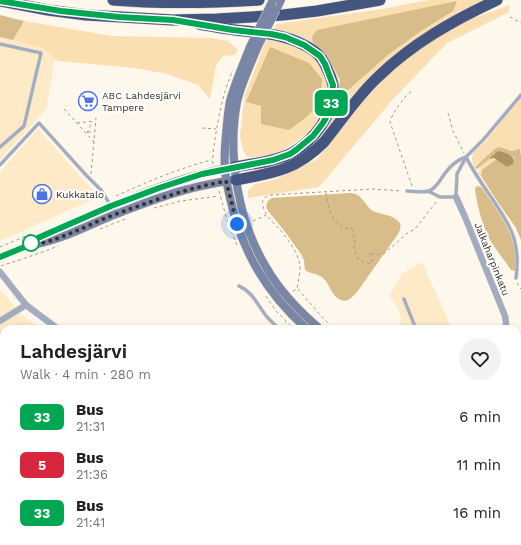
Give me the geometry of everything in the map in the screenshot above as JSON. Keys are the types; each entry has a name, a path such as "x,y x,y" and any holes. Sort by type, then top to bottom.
{"highway":[{"path":"113,0 216,3 259,0"},
{"path":"0,1 86,15 173,20 283,15 317,11 380,0"},
{"path":"231,180 279,171 306,158 324,142 371,84 397,60 419,43 444,27 497,0"},
{"path":"173,20 285,37 314,51 320,56 328,69 333,85 330,110 323,123 313,136 296,150 273,160 229,168"}],"main road":[{"path":"254,48 273,0"},
{"path":"281,0 236,83 230,102 226,137 237,224 242,239 252,261 265,282 290,313 303,325"},
{"path":"27,246 38,238 109,203 202,174 229,168"},
{"path":"0,257 27,246 54,240 115,214 187,189 231,180"},
{"path":"231,180 241,204 255,247 267,269 296,306 316,325"}],"street":[{"name":"Jalkaharpinkatu","path":"456,197 505,316 506,325"},
{"path":"0,272 26,305 53,325"},
{"path":"0,321 26,305"}],"lane":[{"path":"0,44 41,53 24,126 0,147"},
{"path":"407,191 428,191 440,197 456,197 457,174 466,157 483,140 521,95"},
{"path":"0,166 39,123 88,178 101,190 115,214"},
{"path":"0,142 4,143"},
{"path":"428,191 438,183 452,165 466,157"},
{"path":"466,157 490,196 511,226 514,233 520,252 520,267 516,278"},
{"path":"239,286 250,294 275,325"},
{"path":"404,299 414,325"}],"path":[{"path":"510,17 521,22"},
{"path":"330,325 297,289 300,267 297,256 286,239 266,214 262,204 264,199 271,194 372,189 407,191 412,188 412,183 390,120 408,94 413,90"},
{"path":"64,109 94,142"},
{"path":"448,113 453,131 466,157"},
{"path":"88,178 91,175 96,118"},
{"path":"87,133 92,121"},
{"path":"77,123 96,121"},
{"path":"202,128 217,129"},
{"path":"87,133 95,132"},
{"path":"109,203 161,177 196,164 213,160"},
{"path":"326,192 330,212 335,220 343,227 352,229 355,240 354,249 358,258 371,264 372,258 369,253 376,255 385,253 406,234 414,229 440,197"},
{"path":"148,210 181,201 220,196 231,233"},
{"path":"246,223 262,218 266,214"},
{"path":"98,230 124,219"},
{"path":"0,266 41,253 62,244"},
{"path":"516,278 521,289"}],"shaded area":[{"path":"428,0 485,0 431,29 390,58 355,92 324,133 322,131 331,115 329,63 273,30 277,24 383,9"},
{"path":"457,1 453,11 421,31 389,54 339,98 340,79 331,63 313,43 312,37 317,30"},
{"path":"509,5 509,12 447,43 394,98 319,187 248,198 248,191 255,184 277,179 317,159 372,90 398,66 435,38 474,18"},
{"path":"0,15 24,21 13,40 0,37"},
{"path":"24,21 112,36 211,38 228,41 238,50 235,55 223,56 216,65 210,99 198,85 167,74 135,68 58,61 43,48 13,40"},
{"path":"0,37 47,47 55,59 46,109 0,160"},
{"path":"267,37 296,45 312,54 320,63 325,75 328,86 328,96 322,116 309,132 300,139 278,153 248,157 243,151 240,136 245,95"},
{"path":"270,47 309,63 322,79 320,104 304,119 289,130 261,124 261,106 246,102"},
{"path":"521,97 521,148 512,151 500,147 475,166 477,169 475,170 473,165 473,153 485,142"},
{"path":"38,129 99,197 0,241 0,172"},
{"path":"500,147 512,151 521,148 521,240 516,228 481,176 482,170 496,159 507,167 513,163 514,158 501,151 477,169 475,167 496,148"},
{"path":"498,151 511,156 514,160 513,164 507,167 494,158 490,159"},
{"path":"490,158 496,159 482,170 481,177 478,173 480,169 477,169"},
{"path":"477,186 481,187 494,205 511,237 517,259 516,270 514,271 511,270 486,233 477,201 475,189"},
{"path":"351,193 359,196 373,211 393,217 401,226 398,234 357,292 350,299 343,301 335,296 321,276 305,270 304,260 301,254 268,211 266,206 268,201 272,198"},
{"path":"422,262 450,325 401,325 400,313 390,295 402,274"},
{"path":"0,289 21,315 36,325 0,325"}],"bus line":[{"name":"33","path":"0,1 86,15 173,20 285,37 304,45 320,56 330,75 333,85 330,110 323,123 313,136 290,154 273,160 202,174 159,188 111,206 38,238 27,246 0,257"}],"place":[{"name":"ABC Lahdesjärvi Tampere","path":"88,101"},
{"name":"Kukkatalo","path":"42,194"}],"route":[{"path":"31,243 27,246 54,240 115,214 187,189 226,181 237,224"}]}
